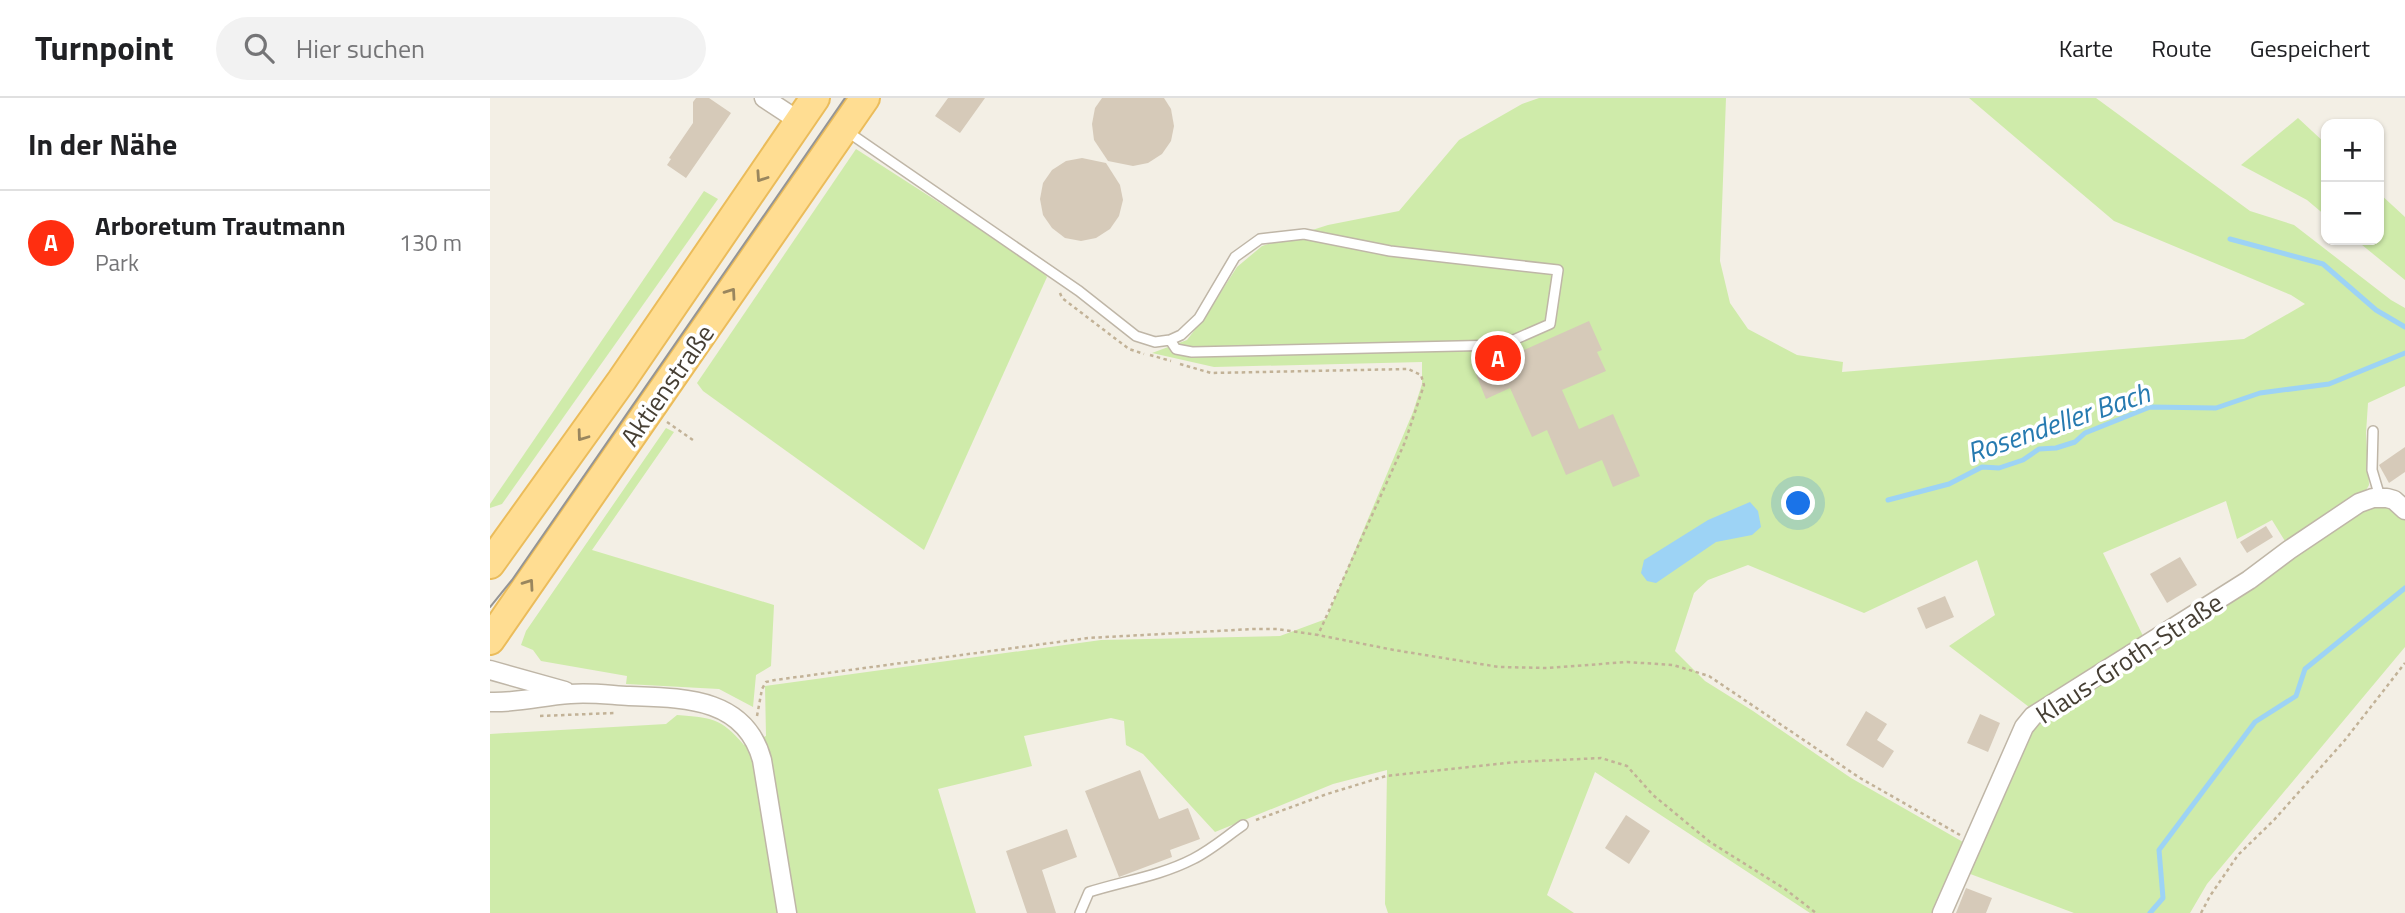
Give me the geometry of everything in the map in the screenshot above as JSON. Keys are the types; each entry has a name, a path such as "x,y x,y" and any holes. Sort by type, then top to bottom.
{"main road":[{"name":"Aktienstraße","path":"490,640 865,98"},
{"name":"Aktienstraße","path":"490,564 622,380 807,109"}],"street":[{"path":"765,98 807,109"},
{"path":"2381,497 2394,500 2405,510"},
{"name":"Klaus-Groth-Straße","path":"1942,913 1956,878 1975,844 2024,727 2033,716 2249,580 2359,503 2381,497"},
{"path":"490,670 572,693 693,700 726,712 738,720 753,737 762,760 787,913"},
{"path":"490,702 518,702 572,693"}],"lane":[{"path":"844,129 1054,273 1136,335 1155,342 1181,335 1199,318 1236,257 1260,239 1304,234 1390,251 1558,270 1550,324 1502,345 1192,352 1176,349 1170,340"},
{"path":"2373,431 2372,470 2381,497"},
{"path":"1080,913 1089,892 1144,878 1194,859 1243,825"}],"path":[{"path":"1054,273 1062,298 1129,349 1211,373 1408,369 1421,375 1424,385 1405,442 1318,635"},
{"path":"650,410 693,440"},
{"path":"753,737 762,689 766,682 1087,638 1253,629 1318,635 1499,667 1548,668 1627,662 1673,665 1709,676 1860,778 1975,844"},
{"path":"2201,913 2238,855 2274,820 2345,740 2405,663"},
{"path":"531,717 623,713"},
{"path":"1243,825 1386,776 1516,762 1601,758 1627,766 1653,795 1710,842 1816,913"}],"green space":[{"path":"1539,98 1726,98 1720,261 1730,303 1748,329 1797,355 1843,362 1842,372 2244,339 2305,304 2291,295 2114,221 1969,98 2096,98 2250,211 2294,225 2405,308 2405,386 2368,403 2366,433 2369,485 2364,494 2288,546 2272,520 2237,539 2226,501 2103,553 2144,638 2037,707 2029,707 1949,646 1995,615 1977,560 1864,613 1748,565 1708,580 1694,593 1675,651 1705,681 1851,778 1970,846 1938,913 1810,913 1595,772 1547,895 1574,913 1388,913 1385,904 1387,770 1333,784 1215,832 1143,754 1126,745 1124,721 1111,718 1024,736 1032,766 938,789 976,913 490,913 490,734 666,724 677,715 715,721 728,729 744,745 766,736 765,686 1101,640 1280,636 1326,619 1413,412 1422,384 1422,362 1214,367 1152,353 1187,340 1237,267 1262,246 1328,225 1399,211 1459,140 1522,104"},
{"path":"2298,118 2321,139 2321,212 2307,200 2241,165"},
{"path":"856,149 1038,266 1047,277 924,550 703,391 697,383"},
{"path":"704,191 718,199 502,504 490,508 490,504"},
{"path":"2384,198 2405,217 2405,280 2362,245 2384,245"},
{"path":"666,428 674,432 592,550 774,605 771,666 756,675 753,707 719,689 626,684 627,676 541,661 533,650 521,645 526,631"},
{"path":"2382,503 2405,516 2405,647 2207,884 2190,913 2074,913 1965,872 2026,735 2041,715 2363,507"}],"water":[{"path":"1750,502 1758,511 1761,527 1752,535 1716,542 1656,583 1647,581 1641,573 1644,560 1708,520"}],"building":[{"path":"696,98 709,98 731,113 686,178 667,165 693,123 693,102"},
{"path":"948,98 985,98 960,133 935,116"},
{"path":"1102,98 1164,98 1171,109 1174,126 1171,141 1162,154 1148,163 1133,166 1108,161 1094,140 1092,124 1095,108"},
{"path":"1082,158 1106,163 1120,185 1123,200 1119,216 1110,229 1096,238 1081,241 1065,238 1052,228 1043,215 1040,199 1043,183 1052,170 1066,161"},
{"path":"1589,321 1602,350 1597,352 1606,371 1562,390 1579,429 1613,414 1640,476 1613,487 1602,460 1566,475 1547,430 1532,437 1510,388 1486,399 1475,372"},
{"path":"2405,447 2405,472 2389,483 2379,465"},
{"path":"2266,526 2273,537 2247,553 2240,542"},
{"path":"2180,557 2197,585 2167,603 2150,574"},
{"path":"1945,596 1954,617 1926,629 1917,608"},
{"path":"1866,711 1887,724 1877,740 1894,751 1883,768 1846,745"},
{"path":"1980,714 2000,723 1988,752 1967,743"},
{"path":"1140,770 1159,819 1188,808 1200,839 1170,850 1172,857 1119,877 1085,791"},
{"path":"1626,815 1650,831 1629,864 1605,848"},
{"path":"1067,829 1077,857 1042,870 1056,913 1027,913 1006,851"},
{"path":"1966,888 1992,898 1986,913 1956,913"}],"waterway":[{"path":"2230,239 2323,264 2376,310 2405,327"},
{"name":"Rosendeller Bach","path":"1888,500 1949,484 1982,467 1999,468 2023,460 2039,449 2056,448 2075,442 2085,433 2150,407 2216,408 2260,393 2329,384 2405,353"},
{"path":"2150,913 2163,898 2159,850 2255,722 2296,696 2305,669 2405,588"}],"tram line":[{"path":"490,607 512,580 845,98"}],"place":[{"name":"Arboretum Trautmann","path":"1498,358"}]}
